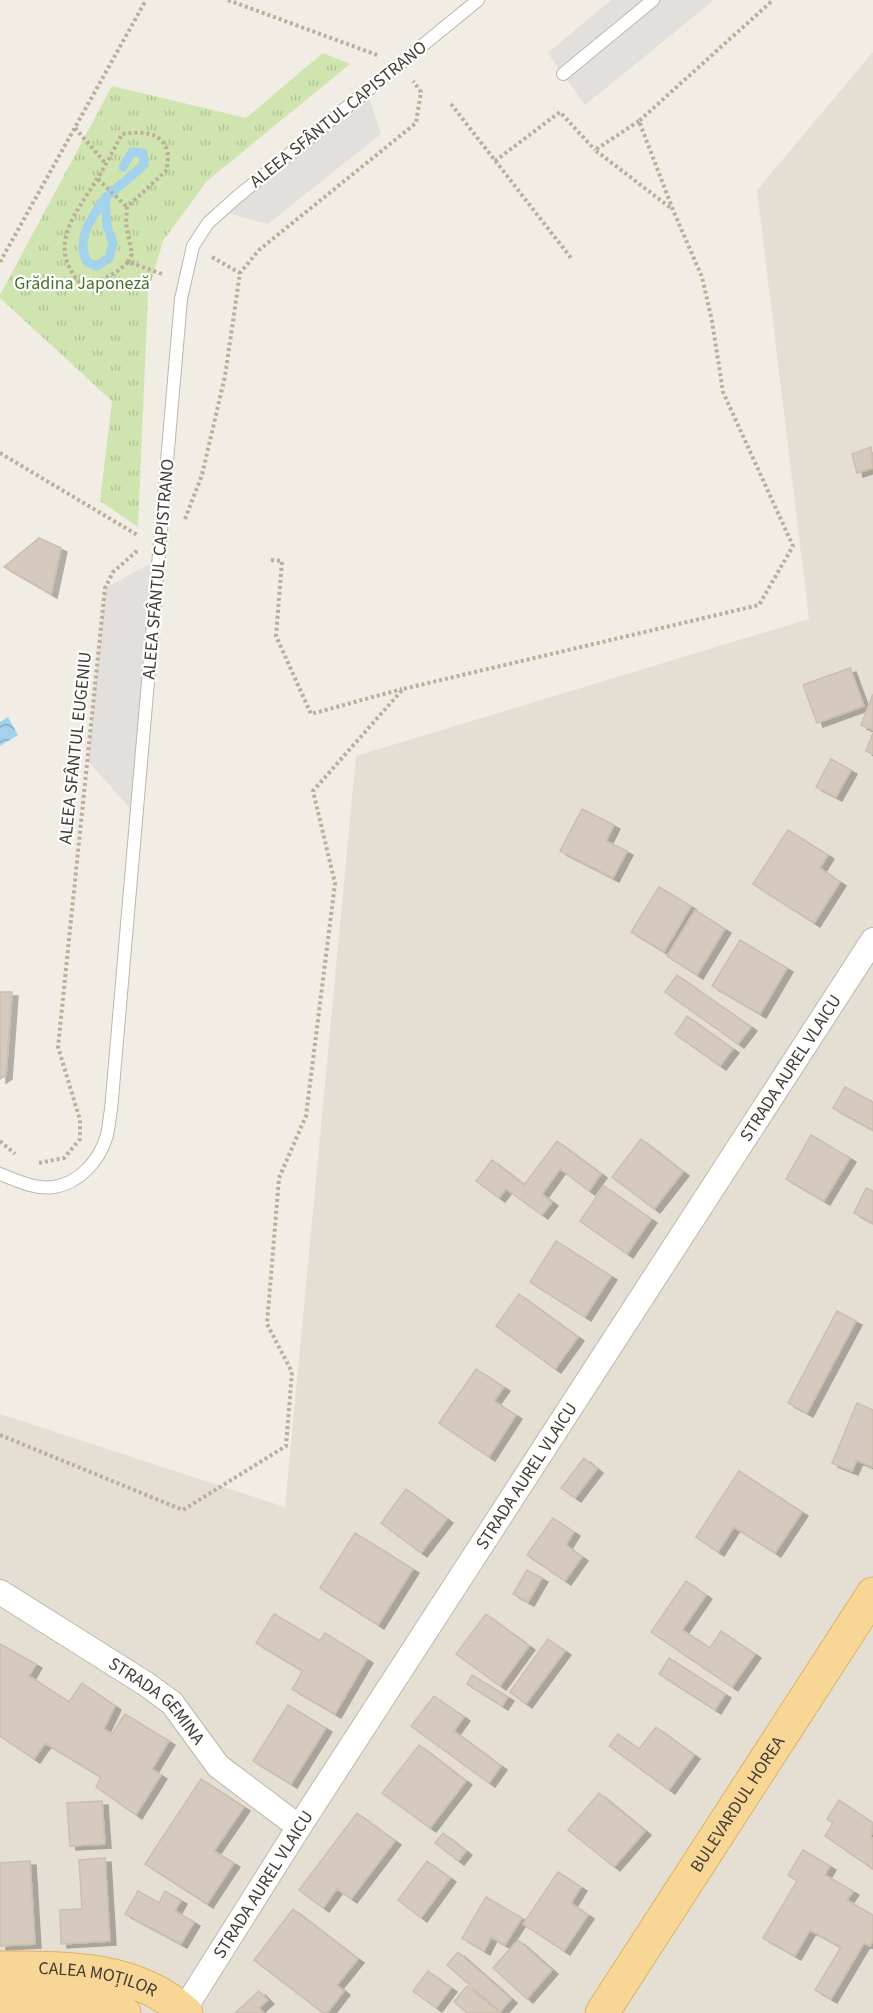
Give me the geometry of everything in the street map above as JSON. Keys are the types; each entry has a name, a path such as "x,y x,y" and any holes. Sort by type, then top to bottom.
{"main road":[{"name":"BULEVARDUL HOREA","path":"602,2013 873,1594"},
{"name":"CALEA MOȚILOR","path":"0,1968 66,1968 131,1979 158,1992 184,2012"},
{"name":"CALEA MOȚILOR","path":"0,1997 50,1996 90,2001 124,2013"}],"street":[{"name":"STRADA AUREL VLAICU","path":"184,2012 299,1827 873,940"},
{"name":"STRADA GEMINA","path":"0,1592 146,1684 172,1703 218,1766 299,1827"}],"lane":[{"name":"ALEEA SFÂNTUL CAPISTRANO","path":"0,1174 25,1184 53,1187 79,1177 96,1159 106,1138 111,1110 181,300 194,246 208,223 221,211 478,0"},
{"path":"563,74 653,0"}],"path":[{"path":"0,262 146,0"},
{"path":"0,453 141,537 178,536 202,475 225,376 240,273 259,250 416,123 421,92 400,63 228,0"},
{"path":"595,150 639,121 773,0"},
{"path":"451,104 571,258"},
{"path":"495,161 560,112 595,150 673,210"},
{"path":"271,560 282,561 276,636 311,714 403,689 759,605 794,546 723,392 712,321 702,277 673,210 639,121"},
{"path":"75,128 106,164"},
{"path":"141,131 158,137 167,151 167,170 127,207 126,224 132,254 128,262 116,273 96,282 81,283 70,271 65,257 70,220 99,180 106,164 122,134 141,131"},
{"path":"99,180 127,207"},
{"path":"194,246 240,273"},
{"path":"128,262 162,274"},
{"name":"ALEEA SFÂNTUL EUGENIU","path":"37,1163 64,1158 80,1139 80,1120 58,1047 60,1023 105,588 113,572 141,547 142,525"},
{"path":"0,1435 183,1510 286,1446 292,1372 267,1324 279,1178 306,1116 335,883 313,791 403,689"},
{"path":"0,1141 12,1153 20,1156"}],"shaded area":[{"path":"611,0 714,0 585,105 548,53"},
{"path":"873,52 873,2013 0,2013 0,1414 285,1507 356,756 809,619 757,190"},
{"path":"367,91 381,134 268,224 221,211"},
{"path":"159,559 136,815 88,761 105,588"}],"green space":[{"name":"Grădina Japoneză","path":"323,53 350,64 207,181 163,241 148,292 138,527 100,501 112,401 0,298 0,295 112,86 246,118"}],"water":[{"path":"8,717 18,735 0,746 0,722"}],"building":[{"path":"871,447 873,468 857,473 852,454"},
{"path":"39,538 61,548 51,594 4,567"},
{"path":"850,668 864,706 817,723 803,685"},
{"path":"873,694 873,730 861,725"},
{"path":"873,733 873,754 866,751"},
{"path":"831,759 851,770 836,797 816,787"},
{"path":"582,809 614,825 606,841 627,851 613,878 560,851"},
{"path":"788,830 828,855 820,868 840,882 814,923 753,884"},
{"path":"659,887 691,906 664,952 631,932"},
{"path":"695,910 725,929 697,975 667,956"},
{"path":"740,940 787,968 760,1014 712,986"},
{"path":"677,975 751,1027 738,1044 665,992"},
{"path":"0,992 12,992 6,1075 0,1079"},
{"path":"687,1016 733,1049 720,1066 675,1034"},
{"path":"845,1087 873,1102 873,1130 833,1108"},
{"path":"811,1135 850,1158 824,1201 786,1179"},
{"path":"641,1139 683,1172 654,1209 612,1177"},
{"path":"557,1141 601,1174 589,1191 560,1169 542,1194 552,1202 542,1215 506,1189 499,1198 476,1181 492,1160 524,1185"},
{"path":"604,1186 651,1219 627,1254 580,1221"},
{"path":"866,1188 873,1191 873,1223 854,1213"},
{"path":"556,1241 611,1276 585,1317 530,1282"},
{"path":"519,1294 578,1337 555,1369 496,1326"},
{"path":"837,1311 856,1321 807,1413 788,1403"},
{"path":"476,1369 504,1387 494,1401 516,1415 489,1457 439,1423"},
{"path":"857,1403 873,1410 873,1464 872,1467 857,1460 852,1471 832,1463"},
{"path":"584,1458 597,1469 575,1498 561,1488"},
{"path":"739,1471 802,1512 775,1553 734,1527 718,1552 696,1537"},
{"path":"406,1489 447,1519 421,1553 381,1523"},
{"path":"553,1518 574,1532 566,1545 582,1557 565,1581 527,1555"},
{"path":"355,1533 413,1569 378,1625 320,1588"},
{"path":"527,1570 542,1578 528,1602 513,1594"},
{"path":"686,1581 706,1595 682,1630 710,1648 721,1631 755,1654 732,1687 651,1632"},
{"path":"274,1614 320,1641 325,1633 367,1659 335,1714 292,1689 303,1671 256,1643"},
{"path":"486,1614 529,1646 500,1686 456,1654"},
{"path":"548,1639 565,1651 526,1704 510,1692"},
{"path":"0,1644 36,1664 29,1676 69,1702 82,1683 115,1706 104,1729 112,1734 125,1714 169,1741 152,1769 161,1775 136,1815 96,1787 101,1777 45,1743 34,1759 0,1736"},
{"path":"669,1658 725,1694 715,1710 659,1674"},
{"path":"472,1675 508,1697 502,1706 467,1684"},
{"path":"434,1696 464,1717 454,1731 501,1766 489,1783 411,1726"},
{"path":"288,1705 326,1728 291,1784 253,1761"},
{"path":"656,1727 694,1755 669,1790 609,1746 618,1734 639,1749"},
{"path":"419,1745 466,1781 430,1828 382,1793"},
{"path":"201,1779 244,1807 214,1851 234,1863 207,1904 145,1864"},
{"path":"599,1793 645,1831 614,1867 568,1830"},
{"path":"839,1800 873,1823 871,1837 873,1838 873,1869 825,1836 833,1823 827,1819"},
{"path":"102,1801 105,1844 70,1846 67,1803"},
{"path":"357,1813 395,1841 351,1899 337,1889 323,1908 299,1890"},
{"path":"443,1833 466,1851 458,1861 435,1843"},
{"path":"803,1850 830,1866 825,1875 853,1891 847,1900 873,1915 873,1940 870,1946 864,1943 831,1999 815,1990 841,1947 810,1930 795,1956 763,1938 797,1881 788,1875"},
{"path":"105,1858 110,1941 61,1944 60,1910 82,1909 79,1860"},
{"path":"30,1861 35,1944 0,1946 0,1863"},
{"path":"427,1861 450,1878 421,1918 398,1900"},
{"path":"558,1872 581,1887 571,1903 588,1915 564,1951 523,1924"},
{"path":"138,1891 159,1903 165,1891 181,1900 175,1911 194,1922 181,1944 125,1914"},
{"path":"486,1897 522,1918 505,1945 491,1937 484,1951 462,1938"},
{"path":"293,1909 358,1959 337,1985 344,1991 327,2013 323,2013 254,1960"},
{"path":"518,1940 552,1970 527,1999 493,1968"},
{"path":"458,1952 511,1999 500,2012 447,1965"},
{"path":"428,1971 451,1988 436,2008 413,1991"},
{"path":"467,1986 501,2013 467,2013 454,2002"},
{"path":"259,1991 268,2000 259,2008 264,2013 235,2013"}],"waterway":[{"path":"105,198 84,236 83,245 87,262 97,266 109,258 113,243 107,226 105,198 144,165 143,153 132,152 123,167"}]}
